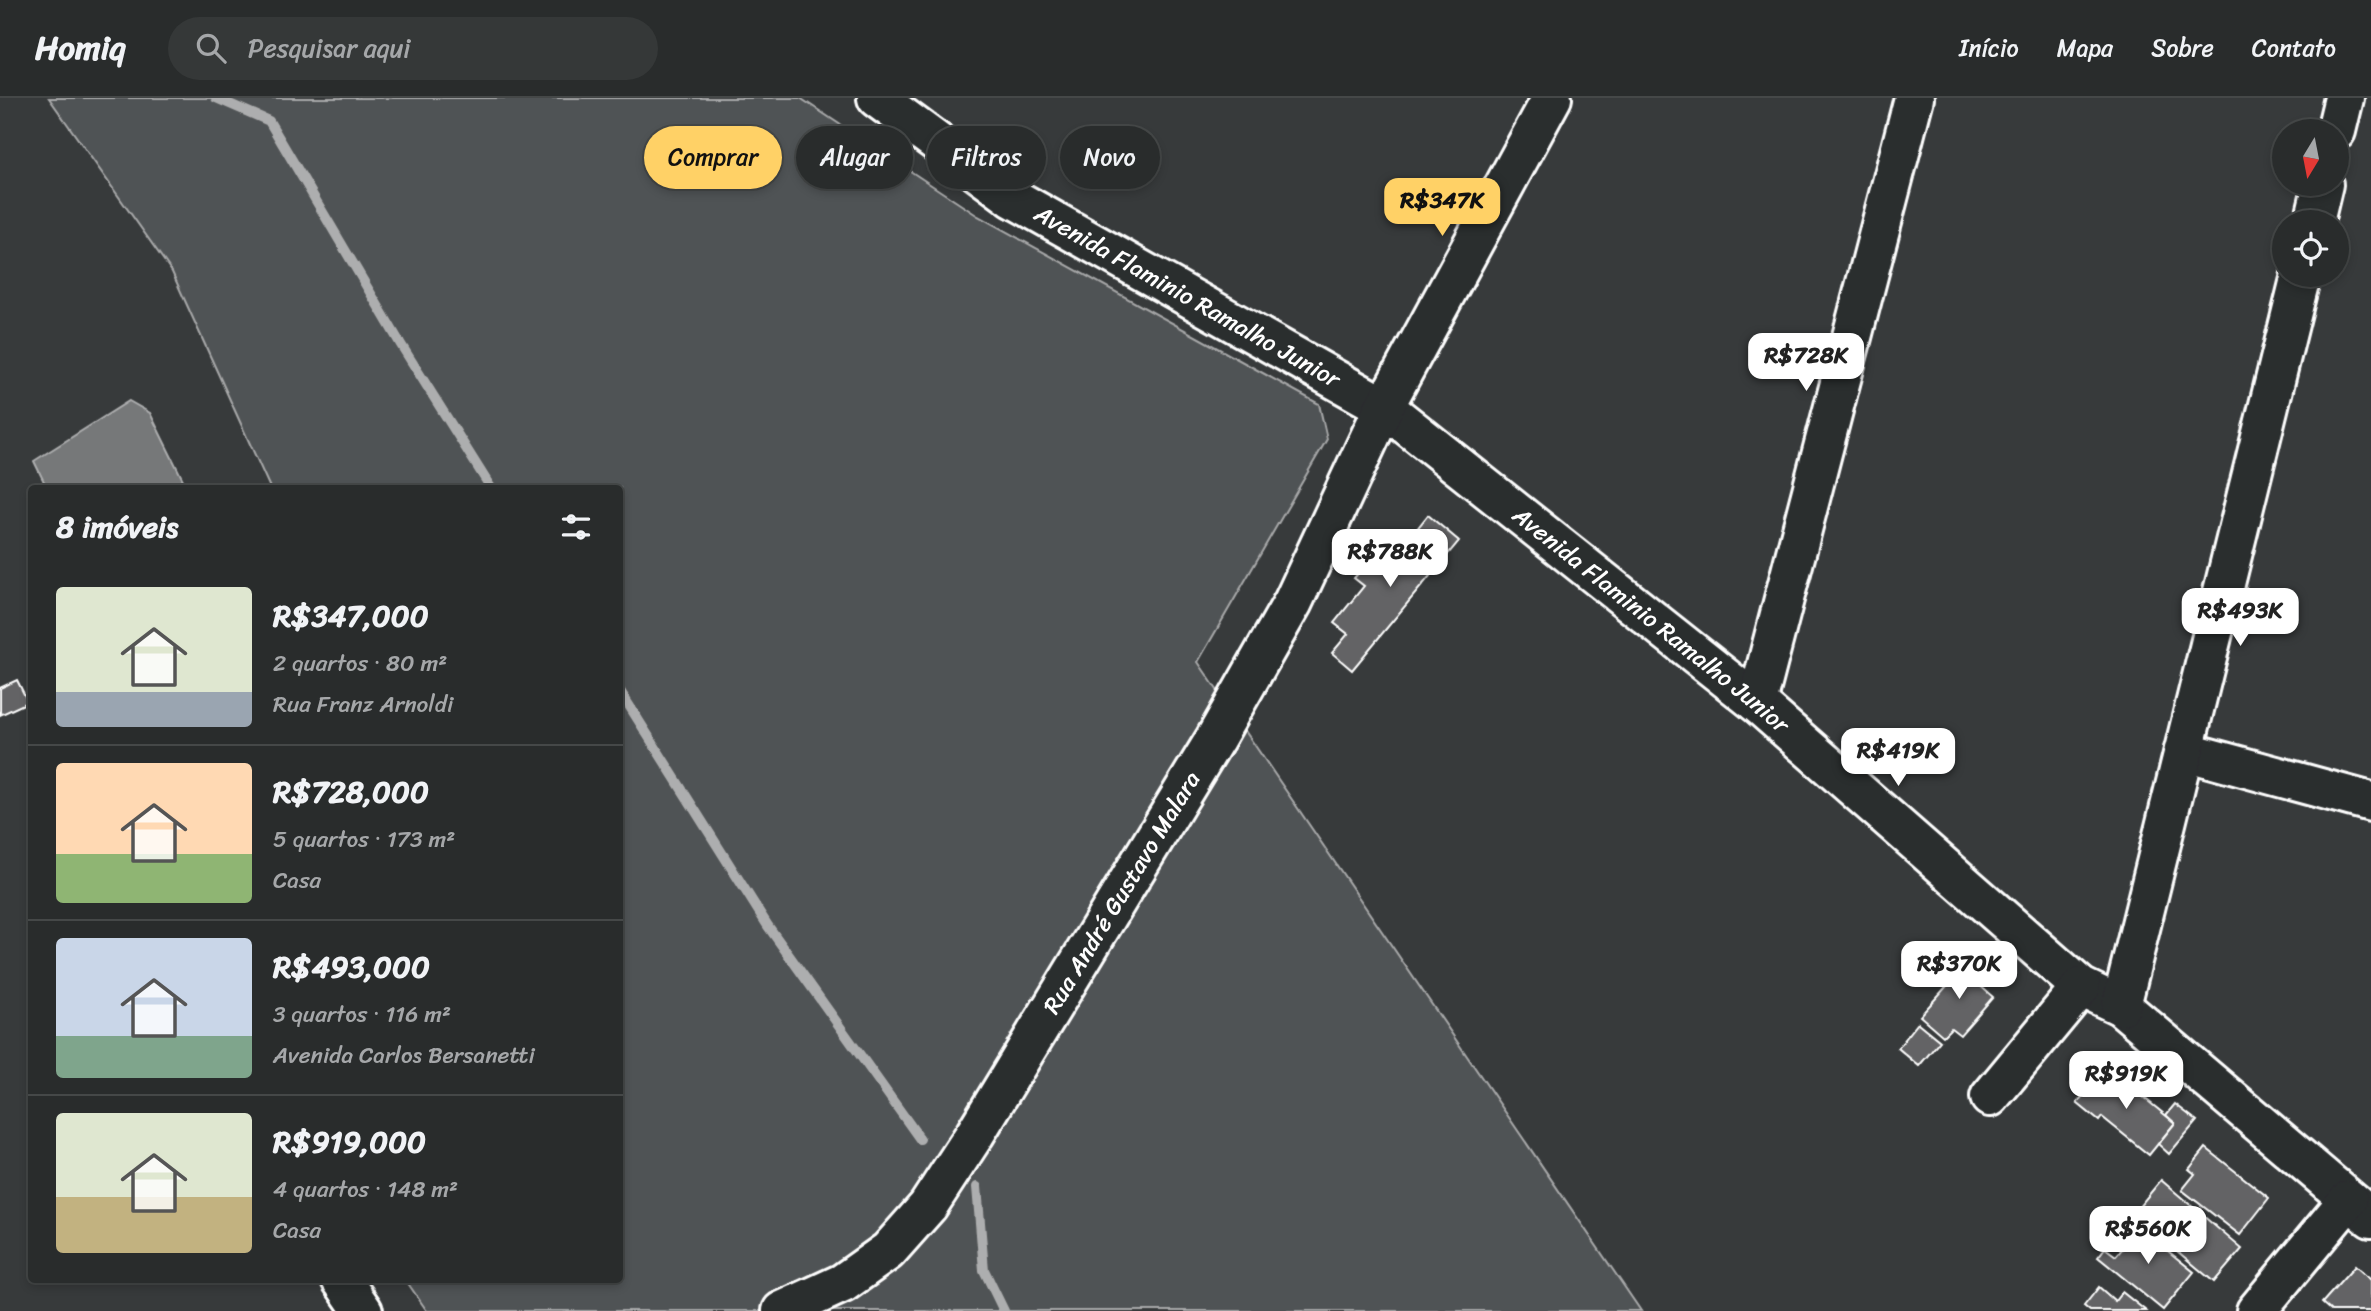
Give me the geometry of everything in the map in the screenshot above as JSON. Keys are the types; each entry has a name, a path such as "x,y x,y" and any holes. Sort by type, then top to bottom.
{"street":[{"name":"Avenida Flaminio Ramalho Junior","path":"877,98 1013,198 1384,407 1757,703 2081,987 2121,1006 2360,1209"},
{"name":"Rua André Gustavo Malara","path":"782,1311 843,1283 888,1251 928,1206 975,1134 1215,739 1293,602 1384,407 1552,98"},
{"path":"1757,703 1914,98"},
{"path":"2339,119 2344,98"},
{"path":"2121,1006 2298,287"},
{"path":"2184,751 2371,802"},
{"path":"1990,1097 2081,987"},
{"path":"2256,1311 2360,1209"},
{"path":"344,1283 363,1311"}],"shaded area":[{"path":"49,98 800,98 842,126 796,126 796,189 913,189 913,173 927,182 927,189 937,189 978,216 1319,404 1327,439 1198,662 1641,1311 427,1311 408,1283 623,1283 623,485 269,485 172,272"},
{"path":"129,401 150,413 186,485 46,485 34,461"}],"building":[{"path":"1428,515 1459,541 1352,670 1332,653 1348,634 1334,623 1364,586 1354,578 1380,548 1393,559"},
{"path":"17,680 28,702 0,715 0,688"},
{"path":"1971,959 1987,973 1978,984 1993,997 1960,1035 1951,1028 1943,1036 1920,1016"},
{"path":"1918,1023 1940,1041 1919,1066 1898,1048"},
{"path":"2106,1067 2175,1123 2149,1155 2102,1117 2099,1121 2077,1103"},
{"path":"2175,1104 2197,1121 2169,1154 2158,1144 2175,1123 2166,1115"},
{"path":"2206,1148 2269,1198 2240,1235 2182,1190 2195,1174 2189,1169"},
{"path":"2161,1180 2242,1249 2214,1282 2133,1214"},
{"path":"2128,1219 2194,1272 2163,1310 2098,1257 2105,1248 2116,1256 2130,1240 2118,1230"},
{"path":"2355,1266 2371,1280 2371,1311 2331,1311 2322,1303"},
{"path":"2099,1287 2115,1301 2122,1292 2146,1311 2090,1311 2084,1306"}],"waterway":[{"path":"216,98 269,121 400,343 489,485"},
{"path":"623,696 768,926 920,1139"},
{"path":"977,1187 984,1270 1004,1311"}]}
